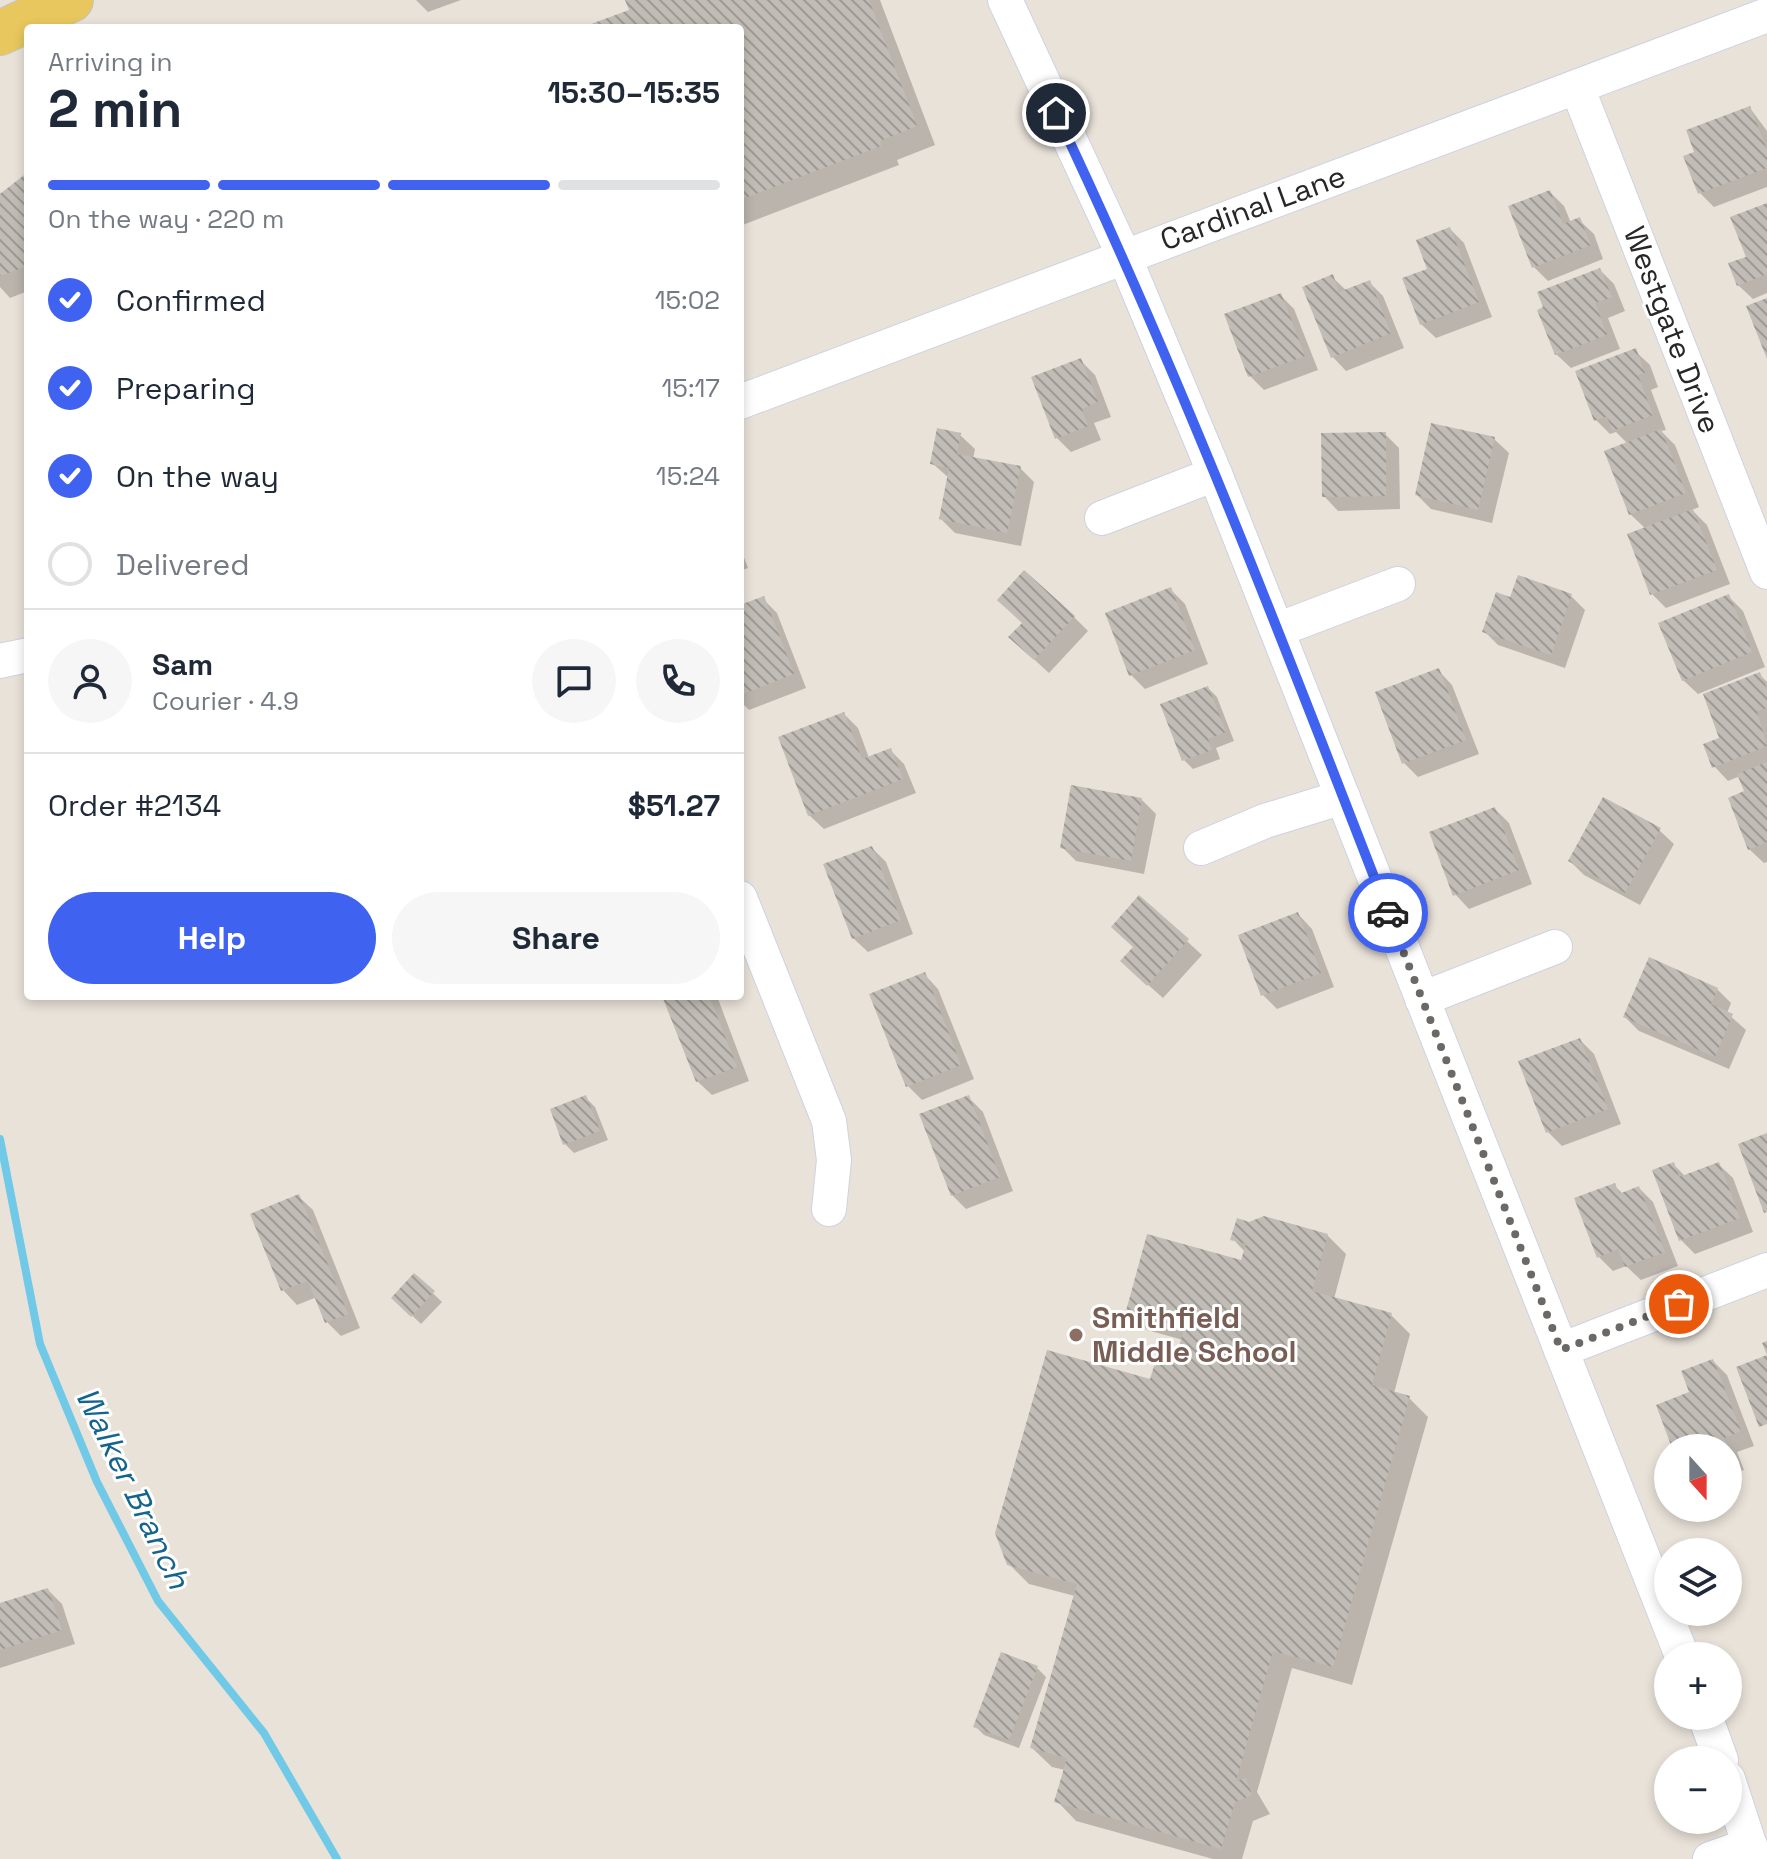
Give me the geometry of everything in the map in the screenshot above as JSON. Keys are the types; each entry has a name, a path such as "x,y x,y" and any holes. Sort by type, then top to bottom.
{"main road":[{"path":"0,33 71,0"}],"street":[{"path":"1005,0 1124,256 1215,474 1676,1642"},
{"name":"Cardinal Lane","path":"744,400 1767,15"},
{"name":"Westgate Drive","path":"1577,87 1767,572"},
{"path":"1102,518 1215,474"},
{"path":"1277,630 1398,584"},
{"path":"0,661 24,656"},
{"path":"1201,848 1265,821 1343,797"},
{"path":"744,908 829,1121 834,1160 829,1209"},
{"path":"1422,999 1555,947"},
{"path":"1561,1350 1767,1270"},
{"path":"1710,1859 1752,1852 1742,1822"}],"building":[{"path":"625,0 869,0 917,126 880,141 881,146 744,198 744,24 591,24 629,10"},
{"path":"1750,106 1767,150 1767,168 1698,194 1683,156 1694,152 1686,130"},
{"path":"24,175 24,267 0,276 0,194"},
{"path":"1550,190 1563,224 1580,217 1591,245 1532,268 1508,206"},
{"path":"1767,203 1767,274 1737,286 1728,263 1746,257 1730,217"},
{"path":"1450,227 1479,302 1420,325 1402,278 1427,269 1416,240"},
{"path":"1600,268 1612,297 1595,303 1607,335 1555,355 1537,310 1543,307 1537,292"},
{"path":"1333,274 1339,292 1370,280 1391,333 1331,358 1302,287"},
{"path":"1281,293 1305,356 1248,377 1224,314"},
{"path":"1767,298 1767,359 1746,306"},
{"path":"1636,348 1645,373 1638,375 1653,415 1612,431 1607,416 1594,421 1575,371"},
{"path":"1081,358 1098,402 1082,409 1088,426 1055,439 1031,377"},
{"path":"1431,423 1495,437 1478,510 1415,495"},
{"path":"937,428 961,433 957,454 1021,466 1007,533 939,519 949,468 930,464"},
{"path":"1661,429 1686,493 1629,515 1604,451"},
{"path":"1386,432 1386,496 1322,497 1321,433"},
{"path":"1693,509 1717,570 1650,595 1627,534"},
{"path":"1024,570 1075,616 1034,660 1008,637 1022,623 997,600"},
{"path":"1518,575 1572,594 1551,655 1482,632 1496,592 1510,597"},
{"path":"1171,587 1195,650 1129,676 1105,613"},
{"path":"1729,594 1752,652 1682,681 1658,623"},
{"path":"764,596 794,674 744,693 744,604"},
{"path":"1439,668 1466,740 1402,764 1375,692"},
{"path":"1760,672 1767,690 1767,708 1757,711 1767,746 1712,768 1703,744 1719,738 1703,694"},
{"path":"1208,686 1226,732 1208,739 1212,750 1182,761 1160,704"},
{"path":"844,712 862,759 891,748 903,779 808,816 778,737"},
{"path":"1767,762 1767,842 1748,850 1728,798 1744,791 1737,774"},
{"path":"1071,785 1142,798 1131,861 1060,848"},
{"path":"1603,797 1661,828 1625,893 1568,861"},
{"path":"1495,807 1519,870 1453,896 1429,832"},
{"path":"872,846 901,920 852,939 823,864"},
{"path":"1139,895 1189,939 1147,986 1120,961 1133,947 1111,927"},
{"path":"1298,912 1321,973 1261,996 1238,935"},
{"path":"1649,957 1718,988 1711,1004 1733,1014 1715,1057 1623,1017"},
{"path":"925,972 961,1065 906,1087 869,994"},
{"path":"664,1000 711,1000 737,1067 696,1082"},
{"path":"1580,1038 1608,1109 1546,1133 1518,1061"},
{"path":"586,1095 600,1131 563,1145 550,1109"},
{"path":"969,1095 1000,1177 951,1196 919,1114"},
{"path":"1767,1133 1767,1212 1764,1213 1738,1144"},
{"path":"1674,1162 1679,1177 1719,1162 1740,1218 1679,1241 1652,1170"},
{"path":"1615,1183 1619,1194 1639,1186 1665,1252 1625,1267 1618,1249 1597,1258 1574,1198"},
{"path":"299,1194 348,1314 325,1323 308,1281 281,1291 250,1214"},
{"path":"1264,1216 1328,1234 1312,1291 1392,1313 1372,1385 1410,1396 1333,1667 1273,1651 1236,1781 1246,1778 1252,1795 1235,1802 1221,1849 1054,1802 1067,1758 1030,1748 1077,1584 1007,1565 995,1533 1047,1350 1150,1379 1154,1366 1176,1358 1184,1328 1126,1311 1147,1234 1241,1260 1246,1244 1230,1240 1237,1218 1249,1222"},
{"path":"414,1273 435,1291 411,1317 391,1298"},
{"path":"1767,1355 1767,1424 1759,1427 1736,1367"},
{"path":"1713,1359 1741,1431 1734,1434 1667,1434 1656,1405 1689,1392 1681,1371"},
{"path":"48,1588 62,1630 0,1650 0,1603"},
{"path":"1001,1652 1038,1666 1009,1740 973,1727"}],"waterway":[{"name":"Walker Branch","path":"0,1139 40,1344 97,1482 158,1601 264,1733 337,1859"}],"way so far":[{"path":"1388,913 1561,1350 1679,1304"}],"place":[{"name":"Smithfield Middle School","path":"1076,1335"}],"route":[{"path":"1056,113 1124,256 1215,474 1388,913"}]}
